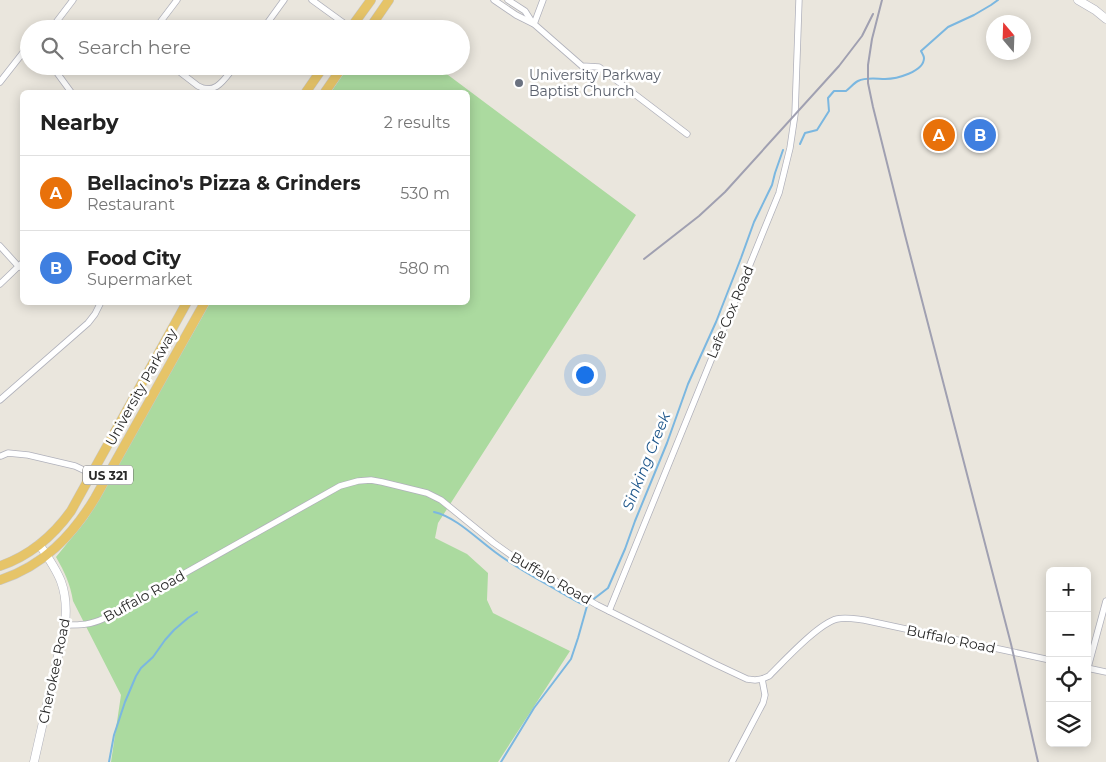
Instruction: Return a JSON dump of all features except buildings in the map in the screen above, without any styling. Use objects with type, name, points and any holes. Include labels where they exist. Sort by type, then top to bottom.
[{"type":"highway","points":[[356,20],[370,0]]},
{"type":"highway","points":[[375,20],[389,0]]},
{"type":"highway","points":[[307,90],[318,75]]},
{"type":"highway","points":[[326,90],[336,75]]},
{"type":"highway","name":"University Parkway","points":[[0,566],[22,556],[56,530],[64,521],[185,305]]},
{"type":"highway","name":"University Parkway","points":[[0,580],[47,555],[64,540],[79,522],[203,305]]},
{"type":"highway","points":[[161,349],[174,357]]},
{"type":"main road","points":[[1078,0],[1106,19]]},
{"type":"main road","points":[[39,544],[47,555]]},
{"type":"main road","name":"Cherokee Road","points":[[34,762],[65,625],[67,607],[58,574],[47,555]]},
{"type":"street","points":[[58,20],[73,0]]},
{"type":"street","points":[[162,20],[177,0]]},
{"type":"street","points":[[270,20],[284,0]]},
{"type":"street","points":[[312,0],[340,20]]},
{"type":"street","points":[[494,0],[534,24]]},
{"type":"street","points":[[508,0],[524,11],[534,24],[582,66],[599,67],[687,134]]},
{"type":"street","points":[[534,24],[543,0]]},
{"type":"street","name":"Lafe Cox Road","points":[[609,611],[779,193],[790,148],[795,114],[799,0]]},
{"type":"street","points":[[0,82],[20,56]]},
{"type":"street","points":[[59,75],[70,90]]},
{"type":"street","points":[[184,75],[203,89],[210,89],[217,87],[228,75]]},
{"type":"street","points":[[0,246],[20,264]]},
{"type":"street","points":[[0,284],[20,266]]},
{"type":"street","points":[[0,400],[88,323],[100,305]]},
{"type":"street","points":[[0,456],[8,453],[28,455],[75,466],[92,474]]},
{"type":"street","name":"Buffalo Road","points":[[65,625],[92,624],[105,618],[340,486],[371,480],[421,491],[441,500],[474,528],[515,558],[597,605],[747,679],[755,680],[769,676],[821,627],[832,620],[842,618],[864,620],[1046,659]]},
{"type":"street","points":[[1091,658],[1106,601]]},
{"type":"street","points":[[1091,670],[1106,672]]},
{"type":"street","points":[[732,762],[763,703],[765,695],[762,679]]},
{"type":"green space","points":[[343,75],[448,75],[468,90],[332,90]]},
{"type":"green space","points":[[470,91],[636,215],[438,523],[435,538],[467,554],[488,573],[487,600],[493,613],[570,651],[498,762],[111,762],[121,695],[73,601],[67,578],[56,557],[87,519],[209,305],[470,305]]},
{"type":"waterway","name":"Sinking Creek","points":[[800,144],[805,133],[817,130],[829,111],[828,98],[834,91],[846,91],[861,80],[896,78],[915,71],[923,63],[924,57],[921,51],[948,27],[974,15],[998,0]]},
{"type":"waterway","name":"Sinking Creek","points":[[501,762],[534,708],[571,659],[587,606],[608,588],[667,443],[688,384],[716,322],[754,222],[772,185],[783,150]]},
{"type":"waterway","points":[[434,512],[458,523],[519,568],[587,606]]},
{"type":"waterway","points":[[109,762],[114,735],[136,676],[174,630],[197,612]]},
{"type":"railway","points":[[882,0],[872,39],[868,65],[868,83],[905,235],[1011,644],[1038,762]]},
{"type":"railway","points":[[644,259],[699,216],[725,192],[839,66],[862,36],[873,14]]},
{"type":"place","name":"University Parkway Baptist Church","points":[[519,83]]},
{"type":"place","name":"Bellacino's Pizza & Grinders","points":[[939,135]]},
{"type":"place","name":"Food City","points":[[980,135]]}]
